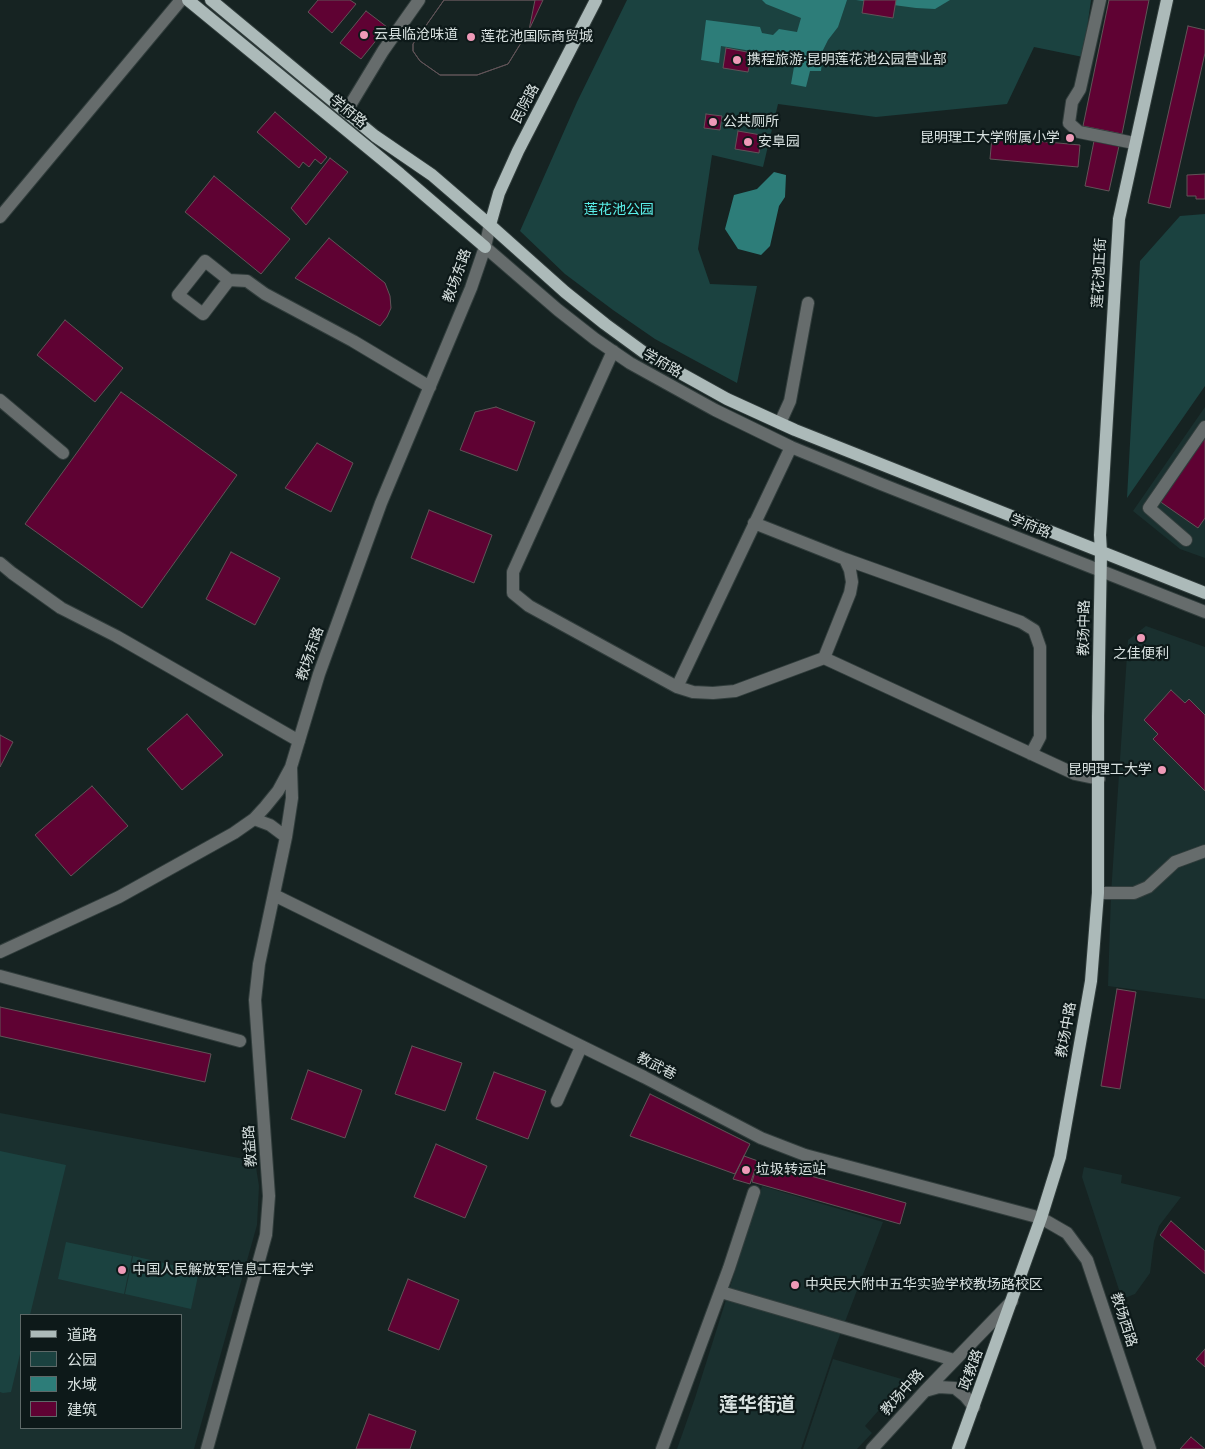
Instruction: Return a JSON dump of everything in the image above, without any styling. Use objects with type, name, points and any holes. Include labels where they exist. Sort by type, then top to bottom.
[{"type":"main road","name":"学府路","points":[[188,0],[400,174],[485,247]]},
{"type":"main road","name":"学府路","points":[[210,0],[375,136],[432,175],[490,224],[565,292],[646,354],[727,399],[780,424],[1205,593]]},
{"type":"main road","name":"民院路","points":[[490,224],[500,193],[518,151],[596,0]]},
{"type":"main road","name":"莲花池正街","points":[[1101,552],[1100,535],[1119,219],[1134,143],[1167,0]]},
{"type":"main road","name":"教场中路","points":[[1012,1301],[1060,1157],[1105,893],[1098,716],[1101,552]]},
{"type":"main road","name":"政教路","points":[[958,1449],[1012,1301]]},
{"type":"street","points":[[0,217],[181,0]]},
{"type":"street","points":[[346,112],[383,51],[419,0]]},
{"type":"street","points":[[1100,0],[1080,89],[1072,102],[1068,123],[1079,132],[1134,143]]},
{"type":"street","name":"教场东路","points":[[0,952],[119,897],[234,833],[254,819],[278,791],[291,767],[319,674],[381,503],[471,288],[485,247],[490,224]]},
{"type":"street","name":"学府路","points":[[485,247],[558,310],[613,351],[630,363],[715,410],[790,446],[881,484],[1205,612]]},
{"type":"street","points":[[229,280],[247,281],[266,294],[353,341],[430,387]]},
{"type":"street","points":[[780,424],[790,401],[808,302]]},
{"type":"street","points":[[613,351],[513,572],[513,593],[529,606],[676,687],[693,692],[735,691],[824,658],[1075,774],[1099,779]]},
{"type":"street","points":[[0,400],[63,453]]},
{"type":"street","points":[[1186,540],[1149,508],[1205,427]]},
{"type":"street","points":[[676,687],[790,446]]},
{"type":"street","points":[[754,523],[845,559],[1021,622],[1034,630],[1040,647],[1040,737],[1032,754]]},
{"type":"street","points":[[824,658],[850,593],[852,582],[845,559]]},
{"type":"street","points":[[0,563],[61,608],[116,636],[299,741]]},
{"type":"street","name":"教益路","points":[[207,1449],[266,1235],[269,1196],[255,1000],[259,964],[286,837],[292,798],[291,767]]},
{"type":"street","points":[[254,819],[270,825],[286,837]]},
{"type":"street","points":[[1105,893],[1134,893],[1148,886],[1175,862],[1205,851]]},
{"type":"street","name":"教武巷","points":[[274,895],[761,1138],[805,1155],[1041,1218]]},
{"type":"street","points":[[0,976],[240,1041]]},
{"type":"street","points":[[557,1101],[581,1047]]},
{"type":"street","points":[[662,1449],[721,1292],[754,1192]]},
{"type":"street","name":"教场西路","points":[[1041,1218],[1068,1233],[1087,1260],[1150,1449]]},
{"type":"street","points":[[721,1292],[954,1360]]},
{"type":"street","name":"教场中路","points":[[872,1449],[954,1360],[1012,1301]]},
{"type":"street","points":[[925,1391],[939,1387],[954,1388],[965,1396],[974,1407]]},
{"type":"shaded area","points":[[1205,407],[1205,558],[1180,549],[1133,511]]},
{"type":"shaded area","name":"昆明理工大学","points":[[1146,626],[1205,647],[1205,999],[1108,986],[1111,894],[1128,640]]},
{"type":"shaded area","name":"中国人民解放军信息工程大学","points":[[0,1113],[255,1161],[259,1186],[257,1225],[194,1449],[0,1449]]},
{"type":"shaded area","points":[[1084,1167],[1122,1175],[1121,1183],[1181,1197],[1159,1226],[1154,1241],[1150,1273],[1135,1294],[1122,1299],[1082,1177]]},
{"type":"shaded area","name":"中央民大附中五华实验学校教场路校区","points":[[762,1186],[883,1222],[835,1348],[801,1449],[677,1449],[695,1398]]},
{"type":"shaded area","points":[[833,1359],[905,1380],[865,1426],[872,1433],[857,1449],[803,1449]]},
{"type":"green space","name":"莲花池公园","points":[[627,0],[1091,0],[1083,57],[1034,47],[1007,104],[876,117],[778,104],[763,167],[712,155],[698,249],[710,284],[757,286],[737,383],[655,339],[613,310],[565,274],[520,231],[577,102]]},
{"type":"green space","points":[[1205,214],[1205,386],[1127,498],[1140,261],[1180,216]]},
{"type":"green space","points":[[0,1151],[66,1165],[30,1314],[20,1314],[20,1354],[11,1392],[0,1392]]},
{"type":"green space","points":[[66,1242],[132,1256],[124,1294],[58,1279]]},
{"type":"green space","points":[[133,1256],[199,1271],[191,1309],[125,1294]]},
{"type":"water","points":[[762,0],[847,0],[838,27],[823,50],[821,71],[810,71],[806,87],[791,84],[794,67],[788,65],[788,57],[721,46],[719,63],[701,60],[706,20],[760,27],[762,33],[773,35],[779,29],[797,32],[801,18],[766,4]]},
{"type":"water","points":[[856,0],[950,0],[935,9]]},
{"type":"water","points":[[774,172],[786,175],[785,197],[779,206],[770,246],[761,255],[738,249],[725,229],[734,195],[757,189]]},
{"type":"building","points":[[318,0],[350,0],[356,4],[332,33],[308,12]]},
{"type":"building","name":"莲花池国际商贸城","points":[[444,0],[543,0],[529,30],[508,64],[477,75],[440,75],[420,61],[413,51],[413,44]]},
{"type":"building","name":"莲花池国际商贸城","points":[[444,0],[535,0],[529,30],[508,64],[477,75],[440,75],[420,61],[413,51],[413,44]]},
{"type":"building","points":[[864,0],[896,0],[893,18],[862,13]]},
{"type":"building","points":[[1109,0],[1149,0],[1122,134],[1083,126]]},
{"type":"building","name":"云县临沧味道","points":[[366,11],[387,27],[361,59],[340,43]]},
{"type":"building","points":[[1188,26],[1205,30],[1205,53],[1170,208],[1148,203]]},
{"type":"building","name":"携程旅游·昆明莲花池公园营业部","points":[[726,48],[752,53],[748,72],[723,68]]},
{"type":"building","points":[[275,112],[327,157],[321,164],[315,159],[309,167],[303,162],[299,168],[257,132]]},
{"type":"building","name":"公共厕所","points":[[706,114],[722,116],[720,130],[704,128]]},
{"type":"building","name":"安阜园","points":[[738,131],[761,135],[759,153],[735,149]]},
{"type":"building","points":[[992,137],[1080,145],[1078,167],[990,159]]},
{"type":"building","points":[[1094,141],[1119,146],[1109,191],[1085,186]]},
{"type":"building","points":[[330,158],[348,172],[306,225],[291,208]]},
{"type":"building","points":[[1205,174],[1205,199],[1187,196],[1187,175]]},
{"type":"building","points":[[214,176],[290,239],[261,274],[185,212]]},
{"type":"building","points":[[329,238],[385,283],[390,296],[391,308],[380,326],[295,278]]},
{"type":"building","points":[[65,320],[123,368],[95,402],[37,355]]},
{"type":"building","points":[[121,392],[237,475],[142,608],[25,524]]},
{"type":"building","points":[[496,407],[535,422],[517,471],[460,450],[475,412]]},
{"type":"building","points":[[1205,422],[1205,518],[1198,528],[1152,496]]},
{"type":"building","points":[[317,443],[353,463],[331,512],[285,488]]},
{"type":"building","points":[[429,510],[492,535],[474,583],[411,558]]},
{"type":"building","points":[[231,552],[280,578],[255,625],[206,599]]},
{"type":"building","points":[[1171,690],[1185,703],[1189,699],[1205,715],[1205,791],[1153,739],[1158,734],[1144,720]]},
{"type":"building","points":[[187,714],[223,755],[182,790],[147,749]]},
{"type":"building","points":[[0,735],[13,742],[0,767]]},
{"type":"building","points":[[92,786],[128,826],[71,876],[35,835]]},
{"type":"building","points":[[1117,989],[1136,992],[1120,1089],[1101,1086]]},
{"type":"building","points":[[0,1007],[211,1054],[205,1082],[0,1036]]},
{"type":"building","points":[[412,1046],[462,1063],[445,1111],[395,1094]]},
{"type":"building","points":[[308,1070],[362,1090],[345,1138],[291,1119]]},
{"type":"building","points":[[494,1072],[546,1091],[528,1139],[476,1119]]},
{"type":"building","points":[[650,1094],[750,1144],[735,1174],[630,1136]]},
{"type":"building","points":[[436,1144],[487,1166],[465,1218],[414,1197]]},
{"type":"building","name":"垃圾转运站","points":[[744,1156],[758,1161],[750,1184],[733,1179]]},
{"type":"building","points":[[758,1161],[906,1203],[900,1224],[752,1182]]},
{"type":"building","points":[[1171,1221],[1205,1251],[1205,1274],[1160,1235]]},
{"type":"building","points":[[408,1279],[459,1300],[439,1350],[388,1330]]},
{"type":"building","points":[[1205,1349],[1205,1367],[1196,1359]]},
{"type":"building","points":[[369,1414],[416,1431],[410,1449],[356,1449]]},
{"type":"building","points":[[1191,1437],[1205,1449],[1180,1449]]},
{"type":"place","name":"云县临沧味道","points":[[364,35]]},
{"type":"place","name":"莲花池国际商贸城","points":[[471,37]]},
{"type":"place","name":"携程旅游·昆明莲花池公园营业部","points":[[737,60]]},
{"type":"place","name":"公共厕所","points":[[713,122]]},
{"type":"place","name":"昆明理工大学附属小学","points":[[1070,138]]},
{"type":"place","name":"安阜园","points":[[748,142]]},
{"type":"place","name":"之佳便利","points":[[1141,638]]},
{"type":"place","name":"昆明理工大学","points":[[1162,770]]},
{"type":"place","name":"垃圾转运站","points":[[746,1170]]},
{"type":"place","name":"中国人民解放军信息工程大学","points":[[122,1270]]},
{"type":"place","name":"中央民大附中五华实验学校教场路校区","points":[[795,1285]]},
{"type":"district","name":"莲华街道","points":[[757,1406]]}]
